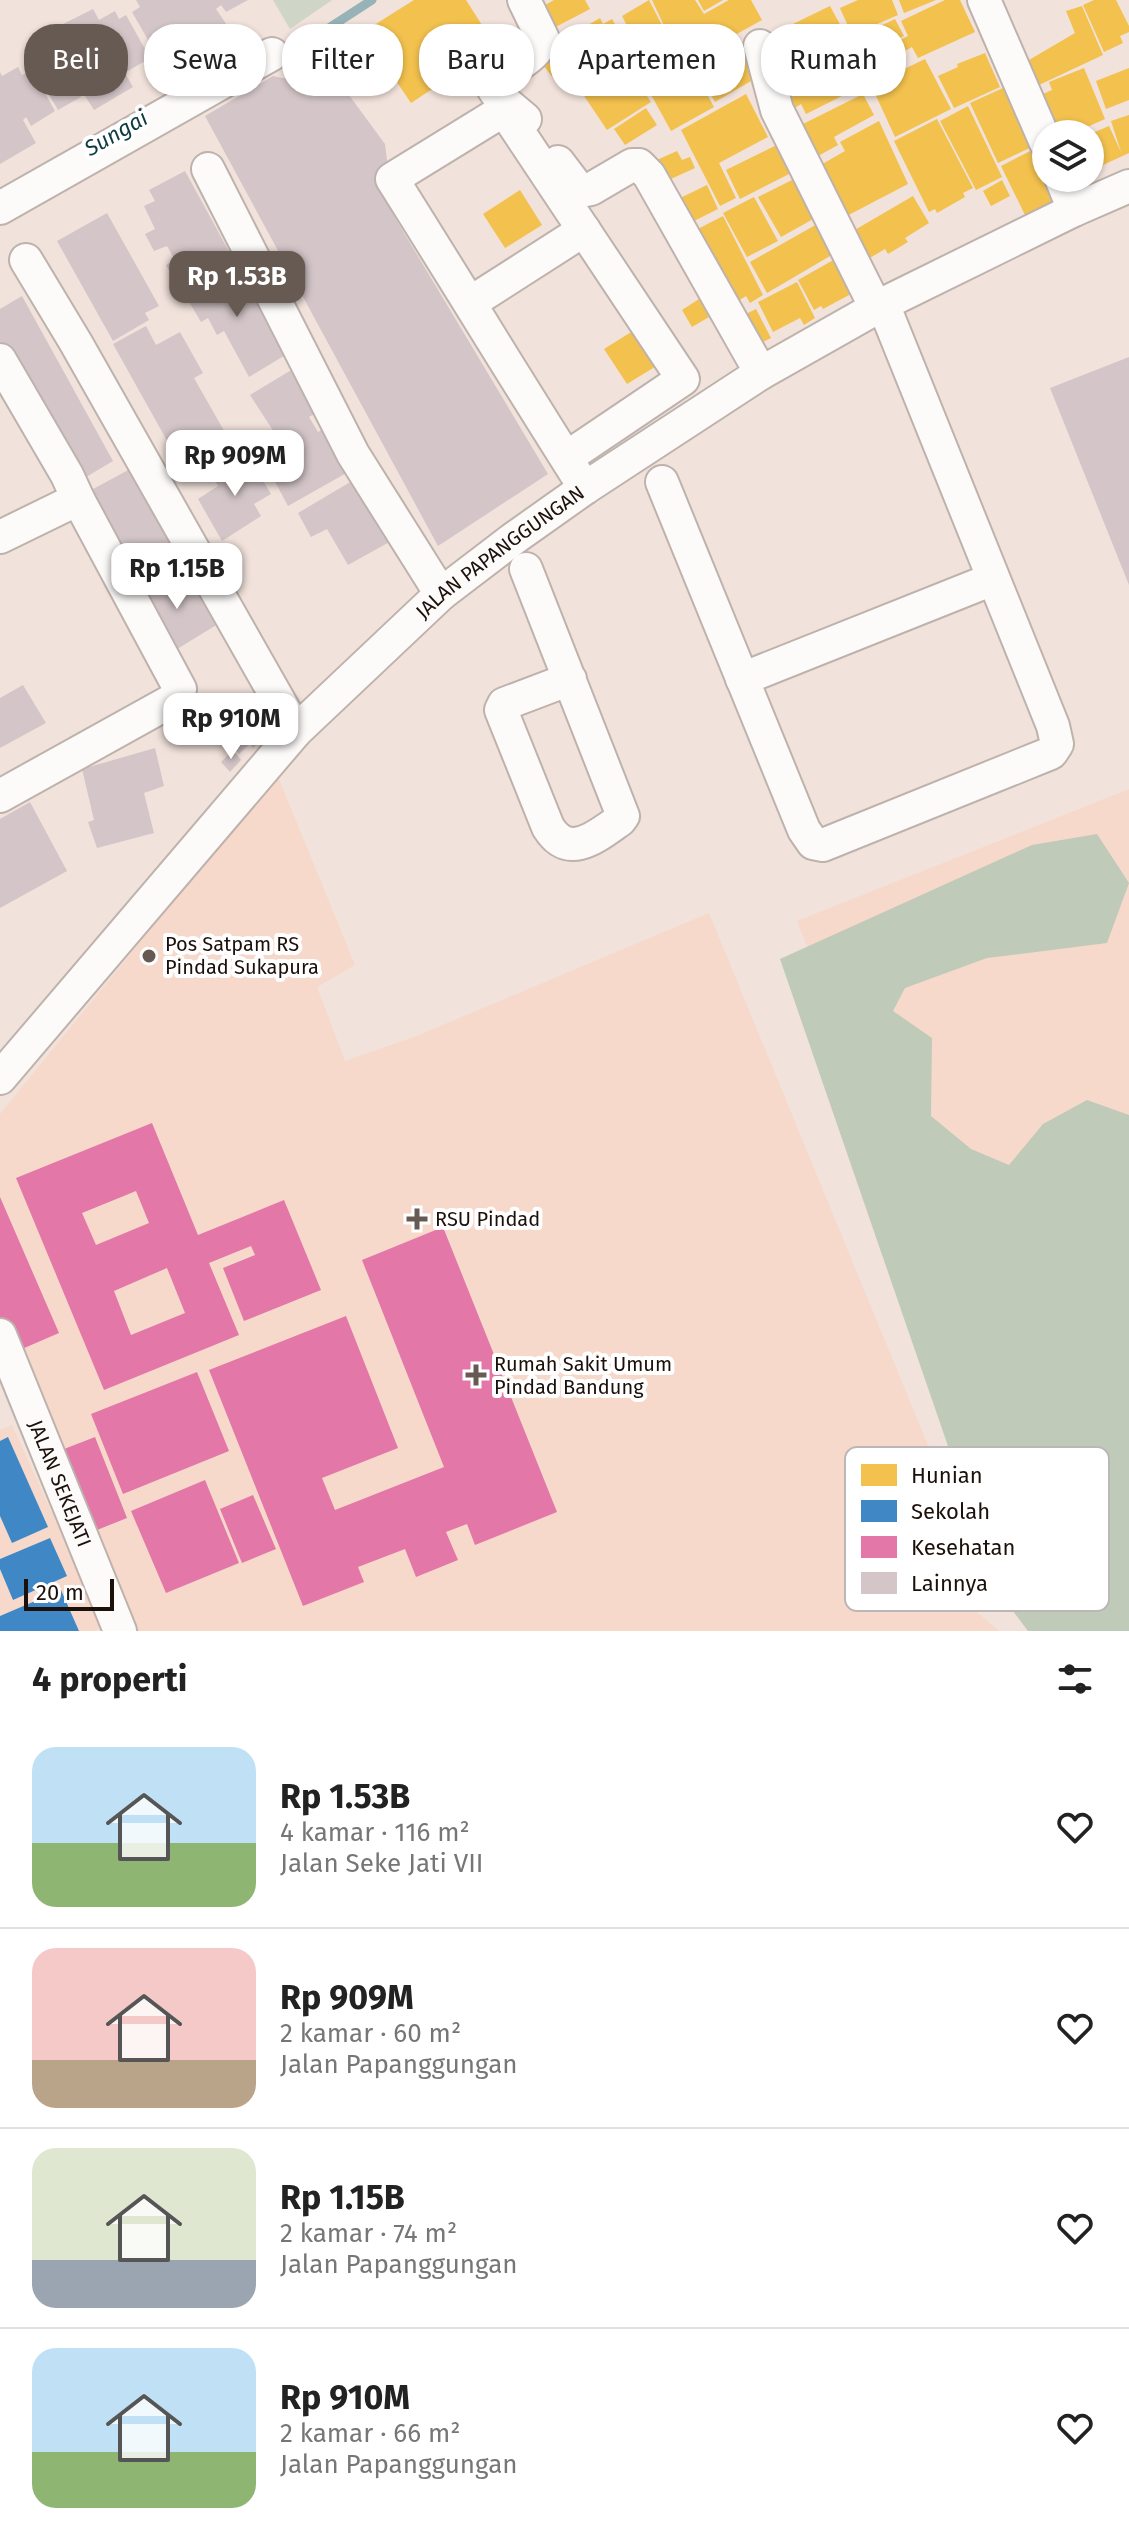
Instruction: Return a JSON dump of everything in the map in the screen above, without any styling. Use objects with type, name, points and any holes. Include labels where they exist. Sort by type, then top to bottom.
[{"type":"street","points":[[524,0],[543,39],[529,60],[496,82],[493,88],[534,127],[580,191],[591,189],[632,165],[639,165],[649,175],[761,373]]},
{"type":"street","points":[[984,0],[1036,120]]},
{"type":"street","points":[[662,482],[804,830],[818,846],[1042,758],[1055,748],[1056,735],[880,306],[777,110],[760,46]]},
{"type":"street","points":[[0,208],[272,54]]},
{"type":"street","points":[[566,458],[683,379],[504,110],[392,179],[470,303],[566,458],[585,488]]},
{"type":"street","points":[[208,169],[353,454],[441,594]]},
{"type":"street","name":"JALAN PAPANGGUNGAN","points":[[0,1078],[296,731],[441,594],[585,488],[761,373],[880,306],[1129,186]]},
{"type":"street","points":[[1067,192],[1074,210]]},
{"type":"street","points":[[470,303],[584,230]]},
{"type":"street","points":[[26,260],[296,731]]},
{"type":"street","points":[[0,360],[67,475],[180,689],[173,700],[0,796]]},
{"type":"street","points":[[0,537],[78,499]]},
{"type":"street","points":[[526,569],[570,679],[623,816],[589,841],[570,844],[556,838],[548,827],[501,710],[504,704],[570,679]]},
{"type":"street","points":[[742,679],[993,579]]},
{"type":"street","name":"JALAN SEKEJATI","points":[[0,1335],[120,1631]]},
{"type":"shaded area","points":[[273,0],[332,0],[297,24],[287,24]]},
{"type":"shaded area","name":"RSU Pindad","points":[[279,779],[355,965],[317,987],[345,1061],[414,1037],[709,913],[929,1447],[845,1447],[845,1611],[976,1611],[999,1631],[131,1631],[0,1324],[0,1114],[180,893]]},
{"type":"shaded area","points":[[1129,789],[1129,1631],[1080,1631],[1072,1611],[1109,1611],[1109,1447],[1007,1447],[797,921]]},
{"type":"shaded area","points":[[12,1425],[104,1627],[94,1631],[0,1631],[0,1430]]},
{"type":"green space","points":[[1097,834],[1129,883],[1107,943],[987,958],[905,988],[893,1011],[932,1038],[931,1116],[971,1149],[1009,1165],[1043,1124],[1087,1100],[1129,1115],[1129,1631],[1028,1631],[1013,1611],[1109,1611],[1109,1447],[948,1447],[780,959],[1032,845]]},
{"type":"building: Hunian","points":[[414,0],[466,0],[481,24],[419,24],[419,96],[422,96],[411,103],[403,91],[403,24],[376,24]]},
{"type":"building: Hunian","points":[[554,0],[585,0],[590,9],[561,24],[550,24],[550,30],[538,9]]},
{"type":"building: Hunian","points":[[649,0],[661,24],[626,24],[622,16]]},
{"type":"building: Hunian","points":[[652,0],[695,0],[704,14],[729,0],[751,0],[762,20],[745,29],[745,24],[663,24]]},
{"type":"building: Hunian","points":[[698,0],[723,0],[704,11]]},
{"type":"building: Hunian","points":[[858,0],[892,0],[898,15],[877,24],[847,24],[840,8]]},
{"type":"building: Hunian","points":[[899,0],[936,0],[904,13]]},
{"type":"building: Hunian","points":[[945,0],[960,0],[975,32],[918,58],[912,47],[906,50],[906,24],[901,21]]},
{"type":"building: Hunian","points":[[1094,0],[1116,0],[1129,26],[1129,32],[1120,36],[1123,43],[1104,52],[1083,5]]},
{"type":"building: Hunian","points":[[830,6],[840,24],[793,24]]},
{"type":"building: Hunian","points":[[1082,6],[1103,55],[1039,85],[1029,60],[1075,33],[1066,11]]},
{"type":"building: Hunian","points":[[745,53],[758,77],[745,85]]},
{"type":"building: Hunian","points":[[985,53],[1000,87],[954,108],[938,76],[958,67],[957,64]]},
{"type":"building: Hunian","points":[[925,59],[951,109],[895,137],[876,96],[906,96],[906,68]]},
{"type":"building: Hunian","points":[[550,60],[550,74],[543,65]]},
{"type":"building: Hunian","points":[[1084,68],[1105,119],[1047,120],[1034,98],[1052,90],[1049,82]]},
{"type":"building: Hunian","points":[[1129,68],[1129,100],[1106,109],[1096,81]]},
{"type":"building: Hunian","points":[[1014,83],[1032,125],[1032,147],[998,163],[970,103]]},
{"type":"building: Hunian","points":[[745,95],[768,137],[719,163],[736,198],[720,206],[681,130]]},
{"type":"building: Hunian","points":[[584,96],[647,96],[651,102],[607,130]]},
{"type":"building: Hunian","points":[[652,96],[708,96],[714,107],[671,131]]},
{"type":"building: Hunian","points":[[712,96],[725,96],[715,102]]},
{"type":"building: Hunian","points":[[778,96],[842,96],[806,114],[801,104],[787,113]]},
{"type":"building: Hunian","points":[[859,96],[864,96],[874,115],[834,137],[838,145],[809,161],[793,129]]},
{"type":"building: Hunian","points":[[968,106],[1002,177],[976,190],[940,121]]},
{"type":"building: Hunian","points":[[646,108],[657,125],[625,145],[614,129]]},
{"type":"building: Hunian","points":[[1129,115],[1129,153],[1104,165],[1104,128],[1109,126],[1121,152],[1111,121]]},
{"type":"building: Hunian","points":[[937,119],[973,188],[963,193],[965,197],[937,213],[935,209],[929,212],[894,141]]},
{"type":"building: Hunian","points":[[879,121],[908,184],[839,220],[812,170],[845,151],[840,142]]},
{"type":"building: Hunian","points":[[783,142],[797,170],[740,199],[726,170]]},
{"type":"building: Hunian","points":[[1032,150],[1032,192],[1053,192],[1058,202],[1026,217],[1001,166]]},
{"type":"building: Hunian","points":[[677,151],[682,160],[690,157],[695,168],[660,184],[650,163]]},
{"type":"building: Hunian","points":[[804,174],[824,213],[781,237],[758,197]]},
{"type":"building: Hunian","points":[[1002,180],[1010,196],[991,206],[983,191]]},
{"type":"building: Hunian","points":[[707,185],[718,209],[684,226],[672,202]]},
{"type":"building: Hunian","points":[[520,190],[542,225],[505,248],[483,214]]},
{"type":"building: Hunian","points":[[913,196],[929,223],[905,238],[908,242],[888,254],[885,249],[868,259],[853,231]]},
{"type":"building: Hunian","points":[[754,197],[778,241],[747,257],[723,213]]},
{"type":"building: Hunian","points":[[723,216],[763,295],[750,303],[746,296],[730,306],[690,233]]},
{"type":"building: Hunian","points":[[826,219],[842,249],[767,293],[750,262]]},
{"type":"building: Hunian","points":[[844,254],[862,288],[823,309],[821,306],[814,310],[798,280]]},
{"type":"building: Hunian","points":[[797,282],[815,318],[804,325],[800,318],[773,332],[758,302]]},
{"type":"building: Hunian","points":[[699,299],[709,317],[692,327],[682,310]]},
{"type":"building: Hunian","points":[[756,309],[771,338],[749,349],[734,320]]},
{"type":"building: Hunian","points":[[636,329],[658,365],[627,384],[604,349]]},
{"type":"building: Sekolah","points":[[8,1437],[48,1527],[12,1543],[0,1516],[0,1441]]},
{"type":"building: Sekolah","points":[[50,1538],[67,1576],[13,1600],[0,1569],[0,1559]]},
{"type":"building: Sekolah","points":[[61,1590],[79,1631],[0,1631],[0,1616]]},
{"type":"building: Kesehatan","name":"Pos Satpam RS Pindad Sukapura","points":[[150,946],[158,959],[149,965],[141,952]]},
{"type":"building: Kesehatan","points":[[152,1123],[198,1235],[284,1200],[321,1290],[244,1321],[223,1268],[255,1255],[251,1246],[209,1263],[239,1335],[104,1390],[16,1178]],"holes":[[[136,1191],[149,1223],[96,1245],[82,1213]],[[167,1268],[185,1313],[131,1335],[114,1291]]]},
{"type":"building: Kesehatan","points":[[0,1197],[59,1333],[15,1352],[0,1318]]},
{"type":"building: Kesehatan","points":[[443,1227],[557,1512],[475,1545],[467,1524],[446,1532],[458,1560],[416,1577],[405,1549],[358,1567],[364,1582],[303,1606],[209,1370],[346,1316],[398,1448],[322,1478],[335,1510],[444,1467],[362,1260]]},
{"type":"building: Kesehatan","points":[[197,1372],[229,1451],[123,1494],[91,1414]]},
{"type":"building: Kesehatan","points":[[95,1437],[127,1518],[92,1532],[59,1451]]},
{"type":"building: Kesehatan","points":[[205,1480],[239,1563],[166,1593],[131,1511]]},
{"type":"building: Kesehatan","points":[[253,1495],[276,1549],[242,1563],[220,1509]]},
{"type":"building: Lainnya","points":[[136,0],[248,0],[226,12],[221,5],[216,9],[226,24],[144,24],[144,33],[132,12],[140,7]]},
{"type":"building: Lainnya","points":[[93,9],[99,20],[115,11],[119,19],[126,15],[144,47],[144,62],[128,71],[128,24],[63,24]]},
{"type":"building: Lainnya","points":[[18,67],[24,74],[24,96],[47,96],[55,111],[31,126],[26,117],[23,120],[36,143],[0,164],[0,72],[2,76]]},
{"type":"building: Lainnya","points":[[273,76],[282,78],[282,96],[350,96],[385,144],[394,216],[548,474],[438,546],[205,116],[239,96],[266,96],[266,80]]},
{"type":"building: Lainnya","points":[[50,96],[81,97],[58,110]]},
{"type":"building: Lainnya","points":[[85,96],[118,96],[94,110]]},
{"type":"building: Lainnya","points":[[185,171],[231,255],[178,286],[166,265],[175,260],[167,246],[154,251],[145,234],[155,229],[144,206],[155,201],[149,190]]},
{"type":"building: Lainnya","points":[[107,213],[159,306],[145,313],[149,320],[113,341],[57,241]]},
{"type":"building: Lainnya","points":[[240,269],[287,354],[249,377],[224,331],[217,335],[208,318],[201,322],[181,288],[209,272],[216,283]]},
{"type":"building: Lainnya","points":[[22,296],[113,461],[76,483],[0,341],[0,309]]},
{"type":"building: Lainnya","points":[[146,326],[156,345],[180,332],[203,373],[194,378],[231,443],[196,464],[187,448],[175,455],[113,344]]},
{"type":"building: Lainnya","points":[[1129,357],[1129,585],[1050,388]]},
{"type":"building: Lainnya","points":[[293,369],[320,411],[309,417],[318,432],[326,427],[350,471],[288,506],[273,478],[292,466],[272,437],[276,435],[250,395]]},
{"type":"building: Lainnya","points":[[248,455],[271,494],[254,504],[261,516],[222,541],[198,499],[218,486],[212,475]]},
{"type":"building: Lainnya","points":[[132,468],[182,557],[131,584],[82,495]]},
{"type":"building: Lainnya","points":[[357,478],[393,540],[348,565],[327,529],[311,537],[298,513]]},
{"type":"building: Lainnya","points":[[188,569],[218,624],[169,654],[136,598]]},
{"type":"building: Lainnya","points":[[23,685],[46,723],[0,748],[0,698]]},
{"type":"building: Lainnya","points":[[269,708],[280,721],[253,748],[250,744],[239,754],[232,746]]},
{"type":"building: Lainnya","points":[[155,748],[164,786],[144,793],[154,833],[97,848],[88,822],[94,820],[82,769]]},
{"type":"building: Lainnya","points":[[233,750],[241,760],[230,772],[221,762]]},
{"type":"building: Lainnya","points":[[30,802],[67,871],[0,908],[0,819]]},
{"type":"waterway","name":"Sungai","points":[[278,61],[372,0]]},
{"type":"place","name":"Pos Satpam RS Pindad Sukapura","points":[[149,956]]},
{"type":"place","name":"RSU Pindad","points":[[417,1219]]},
{"type":"place","name":"Rumah Sakit Umum Pindad Bandung","points":[[476,1375]]}]
